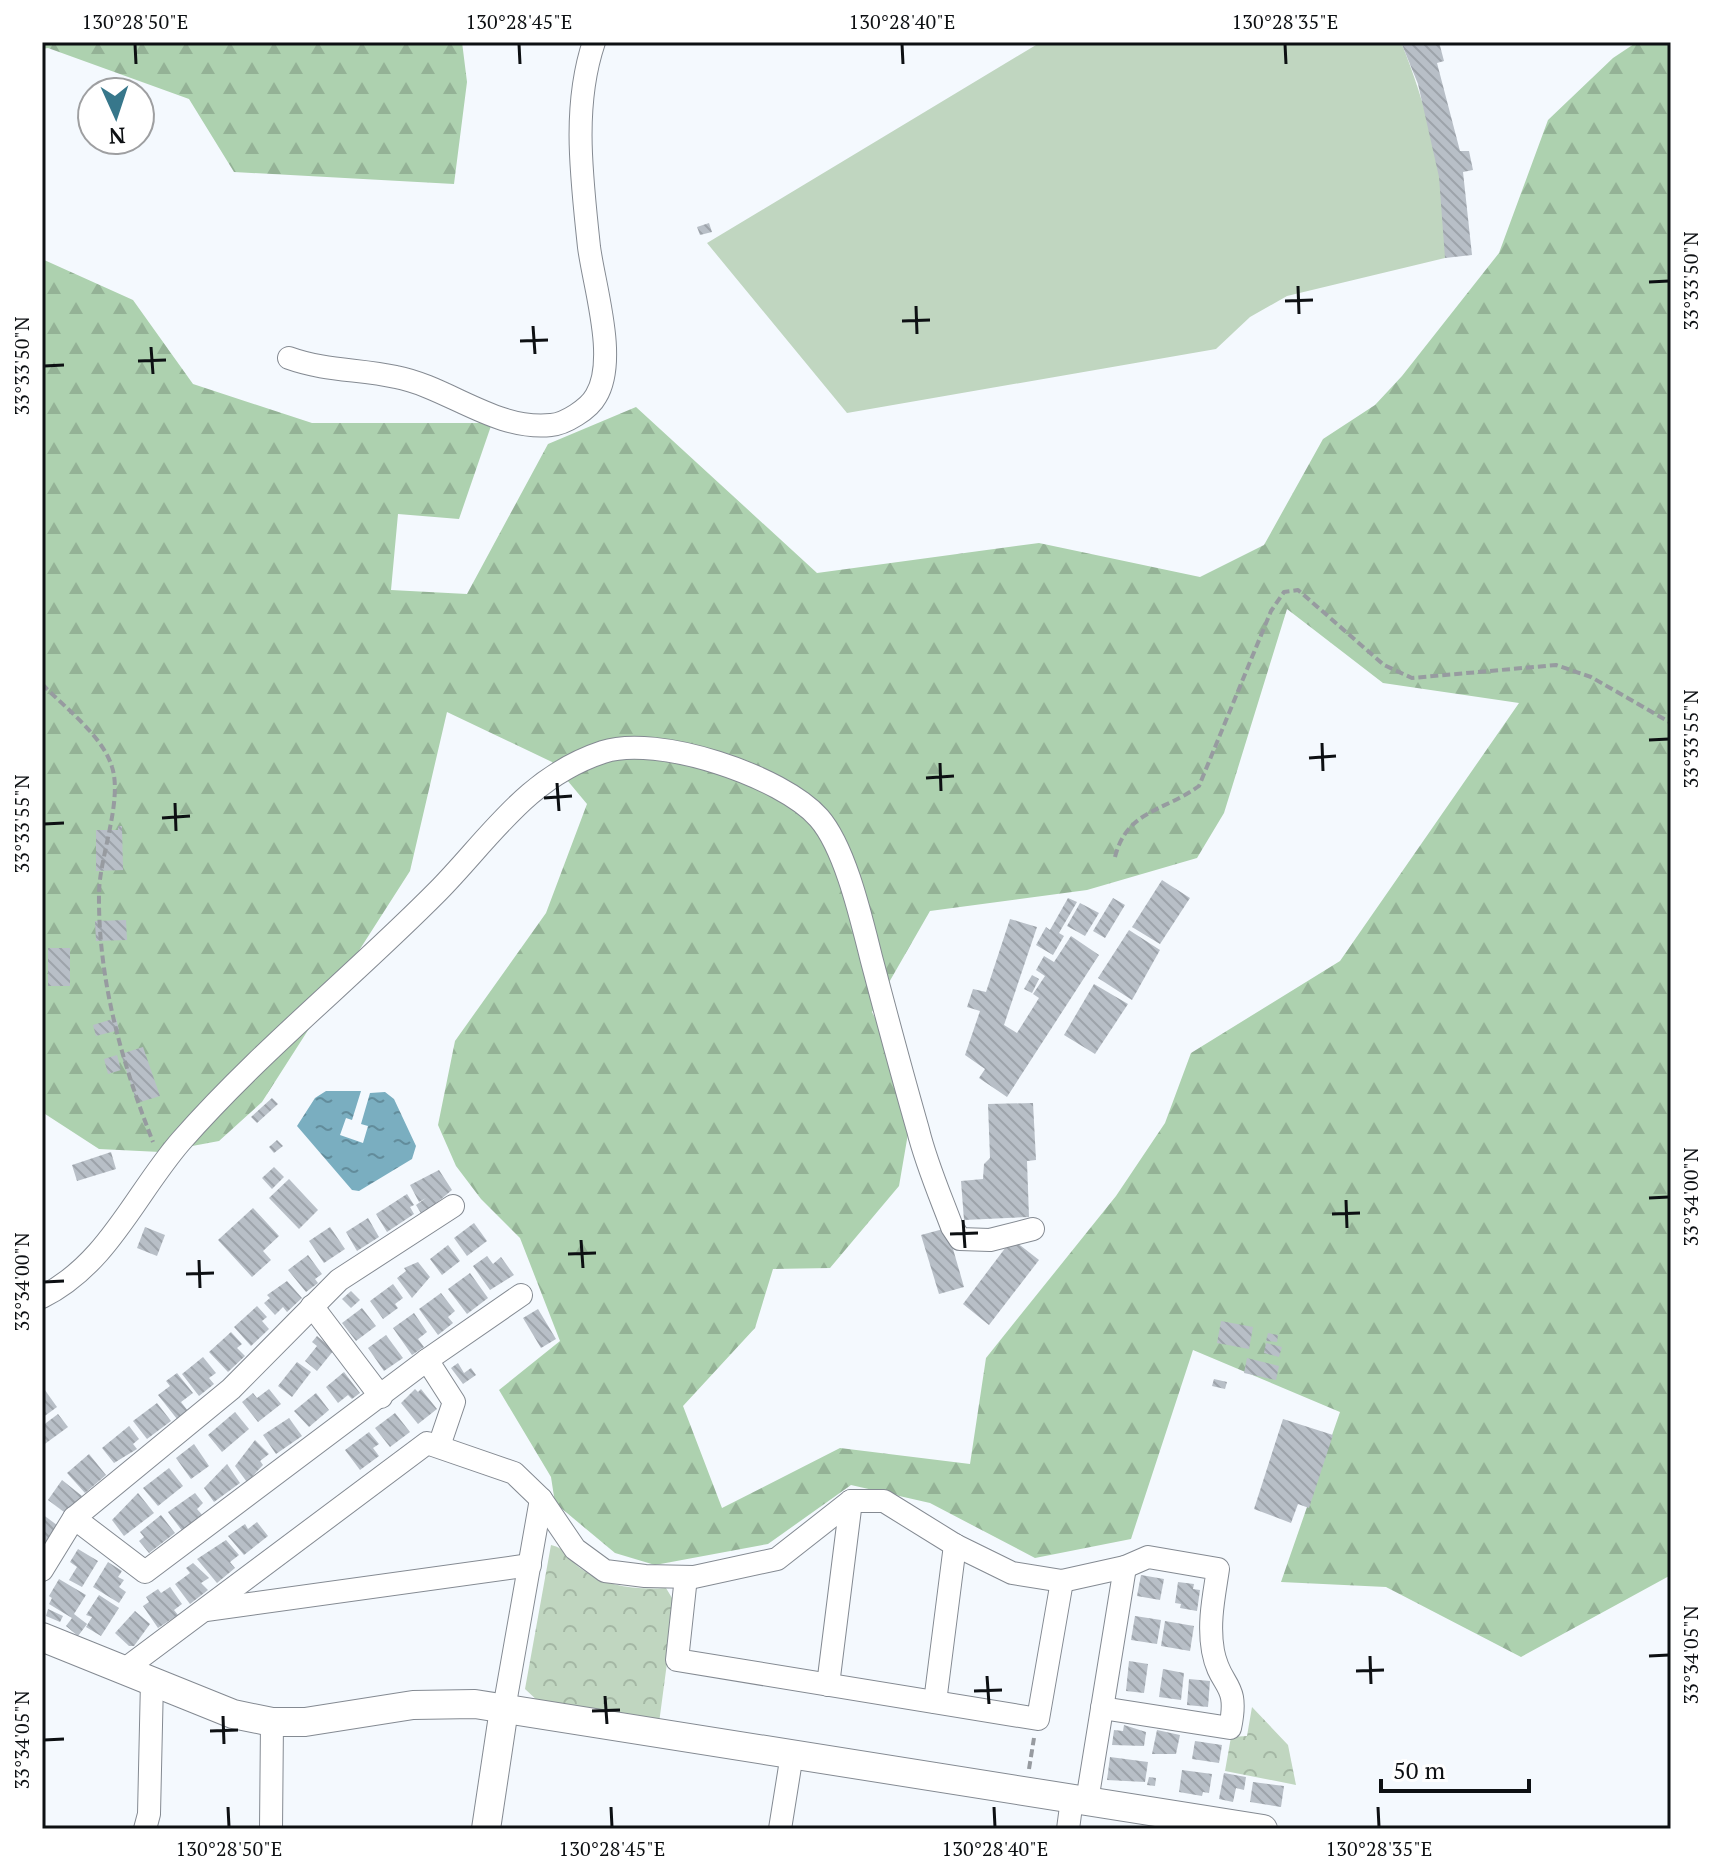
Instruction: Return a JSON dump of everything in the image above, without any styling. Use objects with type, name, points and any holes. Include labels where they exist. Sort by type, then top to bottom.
[{"type":"street","points":[[289,358],[319,369],[396,377],[521,425],[554,425],[578,413],[596,396],[603,364],[604,321],[590,249],[580,105],[594,42]]},
{"type":"street","points":[[42,1297],[90,1264],[179,1143],[260,1060],[439,890],[521,798],[582,760],[607,750],[656,749],[716,762],[791,795],[820,819],[853,888],[919,1137],[952,1227],[960,1239],[990,1240],[1033,1229]]},
{"type":"street","points":[[42,1570],[74,1518],[231,1389],[339,1280],[453,1206]]},
{"type":"street","points":[[74,1518],[145,1572],[427,1360],[521,1295]]},
{"type":"street","points":[[312,1306],[381,1397]]},
{"type":"street","points":[[427,1360],[454,1402],[439,1446]]},
{"type":"street","points":[[125,1669],[427,1443],[514,1473],[541,1499],[575,1549],[605,1571],[686,1577],[777,1559],[851,1501],[884,1501],[955,1545],[1012,1573],[1062,1581],[1125,1567],[1148,1557],[1218,1569],[1210,1618],[1213,1654],[1236,1700],[1230,1728],[1102,1708]]},
{"type":"street","points":[[486,1829],[541,1499]]},
{"type":"street","points":[[828,1685],[851,1501]]},
{"type":"street","points":[[935,1702],[955,1545]]},
{"type":"street","points":[[202,1611],[530,1565]]},
{"type":"street","points":[[1068,1829],[1080,1800],[1102,1708],[1125,1567]]},
{"type":"street","points":[[686,1577],[677,1660],[1038,1719],[1062,1581]]},
{"type":"street","points":[[42,1637],[233,1714],[272,1722],[305,1722],[440,1703],[504,1709],[1080,1800],[1199,1824],[1263,1829]]},
{"type":"street","points":[[145,1829],[152,1681]]},
{"type":"street","points":[[271,1829],[272,1722]]},
{"type":"street","points":[[780,1829],[792,1754]]},
{"type":"path","points":[[1115,857],[1120,839],[1132,821],[1178,801],[1199,786],[1271,611],[1284,592],[1298,590],[1384,665],[1412,678],[1556,665],[1591,677],[1671,723]]},
{"type":"path","points":[[42,684],[101,747],[113,768],[114,791],[98,892],[104,964],[119,1050],[163,1166]]},
{"type":"path","points":[[1025,1791],[1038,1719]]},
{"type":"green space","points":[[42,42],[462,42],[467,82],[454,184],[234,172],[189,99],[156,87],[156,76],[125,76],[48,48],[42,49]]},
{"type":"green space","points":[[1041,42],[1401,42],[1428,121],[1440,176],[1445,258],[1287,296],[1250,317],[1216,349],[847,413],[707,243]]},
{"type":"green space","points":[[1637,42],[1671,42],[1671,1575],[1521,1657],[1386,1587],[1281,1582],[1340,1412],[1193,1350],[1131,1539],[1035,1558],[930,1503],[851,1485],[768,1544],[655,1565],[615,1553],[555,1503],[551,1477],[499,1390],[560,1341],[520,1238],[481,1199],[456,1166],[438,1125],[455,1041],[546,913],[587,804],[552,762],[447,712],[410,871],[262,1102],[219,1141],[160,1152],[99,1149],[42,1112],[42,259],[133,300],[193,384],[312,423],[492,423],[459,519],[398,514],[391,590],[467,594],[548,444],[636,407],[817,573],[1039,543],[1200,577],[1264,545],[1323,439],[1375,405],[1402,376],[1499,253],[1548,120],[1613,58]],"holes":[[[1287,609],[1383,683],[1519,703],[1340,961],[1191,1053],[1165,1123],[1116,1196],[986,1358],[970,1464],[840,1448],[722,1508],[683,1406],[755,1328],[773,1269],[830,1268],[899,1186],[915,1093],[872,1012],[930,911],[1087,890],[1197,858],[1224,813]]]},
{"type":"green space","points":[[551,1545],[600,1579],[632,1588],[666,1588],[675,1603],[659,1723],[539,1702],[525,1689]]},
{"type":"green space","points":[[1252,1707],[1288,1745],[1296,1785],[1225,1771],[1231,1737],[1247,1736]]},
{"type":"water","points":[[326,1091],[361,1091],[352,1120],[346,1118],[340,1135],[363,1143],[368,1126],[361,1124],[370,1093],[385,1092],[394,1099],[416,1146],[412,1159],[359,1191],[352,1190],[297,1126],[315,1098]]},
{"type":"building","points":[[1401,42],[1439,42],[1444,61],[1437,63],[1460,151],[1469,151],[1473,170],[1463,172],[1472,255],[1445,258],[1439,177],[1418,84]]},
{"type":"building","points":[[709,223],[712,232],[700,235],[697,227]]},
{"type":"building","points":[[118,826],[122,826],[123,870],[96,871],[96,830],[118,830]]},
{"type":"building","points":[[1162,880],[1190,898],[1160,944],[1132,927]]},
{"type":"building","points":[[1068,898],[1077,902],[1059,933],[1064,936],[1053,955],[1036,945],[1046,927],[1050,930]]},
{"type":"building","points":[[1113,898],[1125,905],[1105,938],[1093,931]]},
{"type":"building","points":[[1080,903],[1099,913],[1085,936],[1067,926]]},
{"type":"building","points":[[1010,919],[1037,927],[1004,1025],[1017,1033],[1039,998],[1033,994],[1045,976],[1036,970],[1044,956],[1054,962],[1071,936],[1099,955],[1007,1097],[979,1078],[985,1069],[965,1055],[980,1011],[967,1007],[973,989],[986,992]]},
{"type":"building","points":[[126,920],[127,940],[96,941],[95,921]]},
{"type":"building","points":[[1129,930],[1160,950],[1132,1000],[1098,978]]},
{"type":"building","points":[[48,948],[70,948],[70,986],[48,986]]},
{"type":"building","points":[[1032,975],[1039,979],[1032,993],[1024,989]]},
{"type":"building","points":[[1094,984],[1128,1004],[1095,1054],[1064,1035]]},
{"type":"building","points":[[116,1018],[119,1030],[96,1036],[93,1025]]},
{"type":"building","points":[[143,1047],[160,1096],[137,1103],[121,1054]]},
{"type":"building","points":[[117,1055],[121,1070],[108,1074],[104,1059]]},
{"type":"building","points":[[272,1098],[278,1104],[257,1123],[251,1117]]},
{"type":"building","points":[[1033,1103],[1036,1160],[1027,1161],[1029,1217],[964,1220],[961,1181],[983,1179],[984,1164],[990,1158],[988,1104]]},
{"type":"building","points":[[277,1140],[283,1146],[274,1153],[269,1147]]},
{"type":"building","points":[[111,1152],[116,1169],[77,1181],[72,1165]]},
{"type":"building","points":[[274,1167],[284,1177],[272,1189],[262,1178]]},
{"type":"building","points":[[439,1170],[452,1190],[422,1215],[416,1205],[426,1198],[419,1202],[410,1185]]},
{"type":"building","points":[[289,1179],[318,1210],[299,1229],[269,1198]]},
{"type":"building","points":[[407,1194],[414,1205],[410,1207],[414,1214],[387,1232],[376,1214]]},
{"type":"building","points":[[253,1208],[279,1236],[263,1251],[271,1260],[252,1277],[218,1240]]},
{"type":"building","points":[[368,1218],[379,1237],[357,1251],[346,1232]]},
{"type":"building","points":[[474,1223],[487,1241],[467,1256],[454,1238]]},
{"type":"building","points":[[145,1227],[165,1235],[157,1256],[137,1248]]},
{"type":"building","points":[[330,1227],[345,1249],[324,1263],[309,1241]]},
{"type":"building","points":[[947,1228],[964,1287],[939,1294],[921,1235]]},
{"type":"building","points":[[1012,1239],[1039,1260],[989,1325],[963,1304]]},
{"type":"building","points":[[448,1245],[460,1261],[442,1275],[430,1259]]},
{"type":"building","points":[[308,1255],[322,1274],[315,1279],[318,1283],[306,1292],[288,1270]]},
{"type":"building","points":[[487,1256],[493,1264],[501,1257],[514,1275],[490,1290],[473,1266]]},
{"type":"building","points":[[418,1262],[430,1277],[412,1298],[397,1278],[406,1271],[404,1268]]},
{"type":"building","points":[[470,1273],[488,1298],[467,1314],[448,1289]]},
{"type":"building","points":[[287,1281],[302,1298],[287,1312],[283,1307],[275,1315],[264,1303],[270,1298],[267,1295]]},
{"type":"building","points":[[393,1284],[403,1298],[395,1304],[398,1308],[383,1319],[370,1301]]},
{"type":"building","points":[[351,1291],[360,1300],[351,1308],[342,1299]]},
{"type":"building","points":[[441,1293],[455,1311],[448,1317],[453,1323],[438,1335],[419,1309]]},
{"type":"building","points":[[257,1306],[267,1317],[262,1321],[269,1329],[251,1346],[234,1327]]},
{"type":"building","points":[[362,1308],[376,1326],[356,1341],[342,1323]]},
{"type":"building","points":[[538,1309],[556,1339],[541,1348],[523,1318]]},
{"type":"building","points":[[414,1313],[427,1332],[418,1339],[424,1347],[412,1355],[393,1328]]},
{"type":"building","points":[[1221,1321],[1253,1327],[1249,1349],[1217,1343]]},
{"type":"building","points":[[231,1332],[242,1344],[237,1348],[245,1356],[228,1372],[209,1352]]},
{"type":"building","points":[[1268,1333],[1278,1335],[1277,1342],[1266,1341]]},
{"type":"building","points":[[386,1335],[403,1358],[384,1371],[368,1348]]},
{"type":"building","points":[[317,1336],[334,1350],[317,1371],[305,1361],[317,1346],[312,1342]]},
{"type":"building","points":[[1266,1343],[1282,1347],[1279,1357],[1264,1353]]},
{"type":"building","points":[[203,1357],[216,1373],[209,1378],[214,1384],[199,1396],[182,1374]]},
{"type":"building","points":[[1247,1358],[1279,1366],[1276,1380],[1244,1373]]},
{"type":"building","points":[[297,1362],[311,1372],[292,1397],[278,1386]]},
{"type":"building","points":[[458,1363],[464,1373],[471,1368],[476,1375],[463,1384],[451,1368]]},
{"type":"building","points":[[344,1372],[360,1393],[352,1399],[348,1395],[338,1403],[326,1387]]},
{"type":"building","points":[[177,1373],[193,1393],[181,1402],[188,1411],[177,1419],[158,1395],[170,1386],[166,1381]]},
{"type":"building","points":[[1214,1379],[1227,1382],[1225,1389],[1212,1386]]},
{"type":"building","points":[[42,1386],[57,1407],[42,1418]]},
{"type":"building","points":[[269,1389],[281,1404],[258,1422],[242,1402],[253,1393],[257,1398]]},
{"type":"building","points":[[415,1389],[418,1392],[421,1389],[437,1409],[418,1424],[401,1403]]},
{"type":"building","points":[[316,1393],[329,1410],[309,1427],[294,1411]]},
{"type":"building","points":[[157,1403],[171,1421],[147,1439],[133,1421]]},
{"type":"building","points":[[235,1412],[249,1429],[222,1452],[208,1435]]},
{"type":"building","points":[[395,1413],[410,1432],[390,1447],[375,1428]]},
{"type":"building","points":[[58,1414],[68,1427],[42,1446],[42,1426]]},
{"type":"building","points":[[289,1418],[302,1436],[276,1454],[263,1435]]},
{"type":"building","points":[[1283,1419],[1333,1435],[1309,1508],[1298,1504],[1291,1523],[1254,1509]]},
{"type":"building","points":[[129,1426],[139,1439],[133,1444],[137,1449],[114,1463],[102,1448]]},
{"type":"building","points":[[369,1432],[379,1444],[373,1448],[379,1456],[360,1470],[345,1450]]},
{"type":"building","points":[[255,1440],[269,1454],[260,1461],[263,1465],[247,1482],[235,1466]]},
{"type":"building","points":[[194,1444],[209,1466],[191,1479],[176,1458]]},
{"type":"building","points":[[89,1454],[106,1475],[85,1493],[67,1473]]},
{"type":"building","points":[[227,1464],[240,1483],[214,1502],[204,1488]]},
{"type":"building","points":[[169,1468],[183,1486],[158,1506],[143,1488]]},
{"type":"building","points":[[62,1480],[82,1496],[68,1515],[48,1500]]},
{"type":"building","points":[[138,1493],[154,1513],[124,1536],[112,1520]]},
{"type":"building","points":[[195,1493],[203,1503],[197,1509],[203,1516],[183,1532],[168,1512]]},
{"type":"building","points":[[42,1514],[61,1528],[42,1553]]},
{"type":"building","points":[[161,1515],[175,1533],[149,1553],[139,1541],[144,1537],[140,1532]]},
{"type":"building","points":[[257,1522],[268,1536],[244,1555],[228,1536],[245,1524],[248,1529]]},
{"type":"building","points":[[226,1540],[239,1555],[230,1562],[235,1568],[217,1583],[197,1559]]},
{"type":"building","points":[[78,1549],[98,1561],[82,1587],[69,1580],[77,1567],[70,1562]]},
{"type":"building","points":[[108,1562],[122,1571],[118,1577],[124,1580],[119,1587],[126,1592],[119,1603],[93,1587]]},
{"type":"building","points":[[193,1563],[209,1578],[201,1583],[208,1590],[190,1604],[175,1584],[190,1573],[186,1568]]},
{"type":"building","points":[[1141,1575],[1164,1579],[1160,1600],[1137,1596]]},
{"type":"building","points":[[59,1579],[86,1595],[74,1614],[87,1624],[78,1636],[66,1626],[72,1618],[49,1604],[52,1598],[49,1596]]},
{"type":"building","points":[[1178,1582],[1194,1584],[1193,1589],[1200,1590],[1197,1611],[1180,1608],[1181,1604],[1175,1603]]},
{"type":"building","points":[[170,1587],[182,1604],[174,1610],[178,1615],[158,1628],[143,1606],[149,1602],[146,1597],[158,1589],[161,1593]]},
{"type":"building","points":[[99,1595],[119,1608],[101,1636],[86,1627],[92,1617],[86,1615]]},
{"type":"building","points":[[48,1609],[63,1616],[60,1622],[46,1616]]},
{"type":"building","points":[[135,1611],[150,1624],[134,1646],[129,1646],[115,1633]]},
{"type":"building","points":[[1135,1616],[1161,1620],[1157,1644],[1131,1640]]},
{"type":"building","points":[[1165,1621],[1194,1626],[1190,1651],[1161,1646]]},
{"type":"building","points":[[1129,1661],[1148,1664],[1144,1693],[1126,1691]]},
{"type":"building","points":[[1163,1669],[1184,1673],[1181,1700],[1159,1697]]},
{"type":"building","points":[[1189,1679],[1210,1681],[1208,1707],[1187,1705]]},
{"type":"building","points":[[1124,1725],[1146,1732],[1144,1746],[1112,1745],[1114,1730],[1123,1731]]},
{"type":"building","points":[[1157,1730],[1180,1735],[1176,1754],[1152,1754]]},
{"type":"building","points":[[1195,1741],[1222,1745],[1219,1763],[1192,1759]]},
{"type":"building","points":[[1110,1757],[1148,1762],[1145,1782],[1107,1780]]},
{"type":"building","points":[[1182,1770],[1212,1774],[1209,1793],[1203,1792],[1202,1796],[1179,1792]]},
{"type":"building","points":[[1224,1773],[1246,1777],[1244,1790],[1236,1788],[1233,1802],[1219,1799]]},
{"type":"building","points":[[1149,1777],[1156,1778],[1155,1786],[1147,1785]]},
{"type":"building","points":[[1253,1782],[1284,1786],[1281,1807],[1250,1802]]}]
